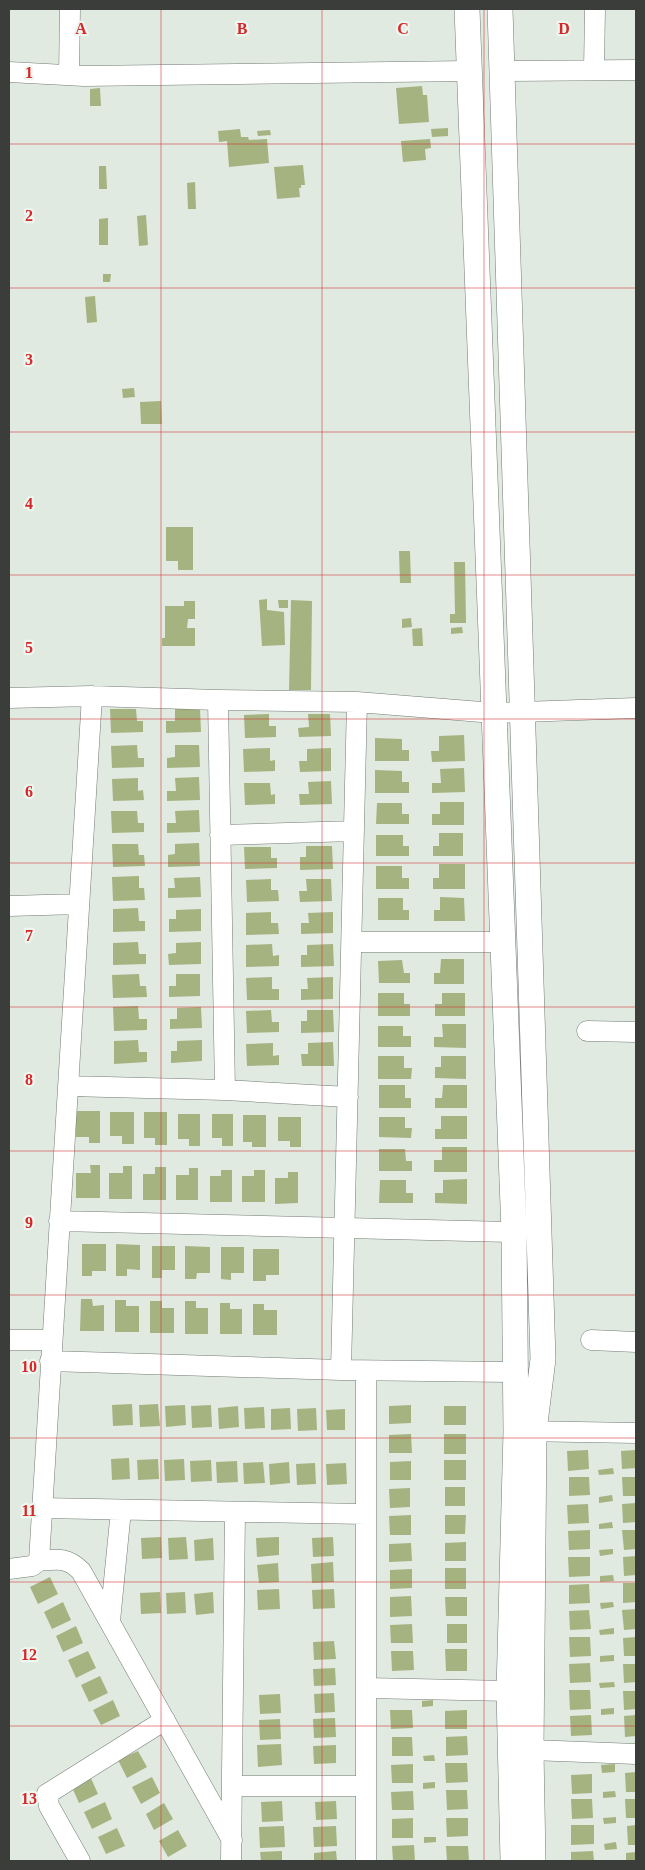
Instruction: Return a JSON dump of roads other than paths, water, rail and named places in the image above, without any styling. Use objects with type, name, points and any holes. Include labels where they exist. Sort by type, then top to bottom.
[{"type":"street","points":[[69,75],[70,9]]},
{"type":"street","points":[[467,9],[514,1232],[515,1372],[525,1431],[533,1861]]},
{"type":"street","points":[[500,9],[543,1359],[525,1431],[509,1691],[513,1861]]},
{"type":"street","points":[[594,9],[594,70]]},
{"type":"street","points":[[502,71],[636,70]]},
{"type":"street","points":[[9,72],[69,75],[469,72]]},
{"type":"street","points":[[9,698],[92,696],[357,702],[494,713],[636,708]]},
{"type":"street","points":[[39,1561],[92,696]]},
{"type":"street","points":[[218,700],[225,1090]]},
{"type":"street","points":[[341,1370],[357,702]]},
{"type":"street","points":[[220,835],[354,831]]},
{"type":"street","points":[[9,906],[80,904]]},
{"type":"street","points":[[352,942],[503,942]]},
{"type":"street","points":[[587,1031],[636,1032]]},
{"type":"street","points":[[68,1086],[225,1090],[348,1097]]},
{"type":"street","points":[[59,1221],[514,1232]]},
{"type":"street","points":[[9,1340],[52,1340]]},
{"type":"street","points":[[591,1340],[636,1342]]},
{"type":"street","points":[[50,1361],[366,1371],[515,1372]]},
{"type":"street","points":[[366,1371],[366,1861]]},
{"type":"street","points":[[525,1431],[636,1433]]},
{"type":"street","points":[[41,1508],[366,1514]]},
{"type":"street","points":[[110,1621],[121,1510]]},
{"type":"street","points":[[231,1861],[235,1513]]},
{"type":"street","points":[[9,1569],[32,1566],[39,1561],[59,1558],[73,1563],[81,1570],[232,1840]]},
{"type":"street","points":[[366,1688],[509,1691]]},
{"type":"street","points":[[80,1861],[49,1806],[47,1794],[165,1720]]},
{"type":"street","points":[[531,1750],[636,1754]]},
{"type":"street","points":[[232,1786],[366,1786]]}]
